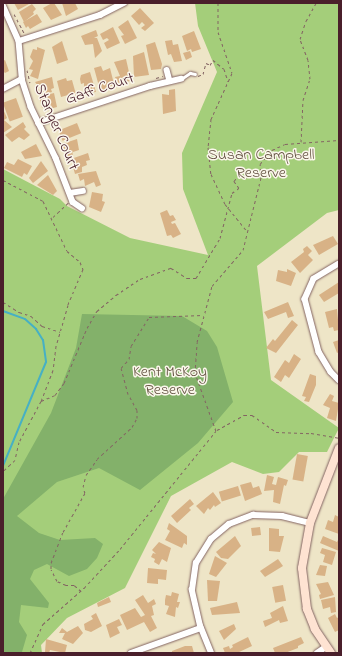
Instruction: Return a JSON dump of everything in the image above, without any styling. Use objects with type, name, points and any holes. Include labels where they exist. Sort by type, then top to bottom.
[{"type":"street","points":[[19,41],[100,15],[124,3]]},
{"type":"street","name":"Stanger Court","points":[[3,5],[19,41],[22,79],[38,123],[72,199],[82,208]]},
{"type":"street","points":[[168,72],[170,81]]},
{"type":"street","points":[[3,89],[22,79]]},
{"type":"street","name":"Gaff Court","points":[[38,123],[170,81],[181,79]]},
{"type":"street","points":[[70,193],[83,190]]},
{"type":"street","points":[[339,264],[314,279],[306,299],[319,352],[331,372],[339,380]]},
{"type":"street","points":[[317,653],[328,650],[315,629],[303,589],[304,548],[310,522],[339,448]]},
{"type":"street","points":[[211,653],[201,628],[193,601],[193,577],[201,552],[219,530],[253,515],[282,516],[310,522]]},
{"type":"street","points":[[131,653],[201,628]]},
{"type":"lane","name":"Gaff Court","points":[[181,79],[190,73],[196,74]]},
{"type":"path","points":[[218,3],[218,32],[232,73],[216,104],[208,147],[211,174],[217,191],[229,209],[248,232]]},
{"type":"path","points":[[301,142],[303,100],[310,79],[308,60],[300,39],[306,21],[316,3]]},
{"type":"path","points":[[13,13],[25,40]]},
{"type":"path","points":[[196,74],[202,75],[206,63],[210,65],[213,60],[224,69],[228,81]]},
{"type":"path","points":[[27,66],[32,90]]},
{"type":"path","points":[[153,79],[168,72]]},
{"type":"path","points":[[216,431],[195,373],[197,342],[212,286],[243,250],[261,177],[260,169],[265,155],[285,144],[339,140]]},
{"type":"path","points":[[41,401],[55,394],[64,383],[87,328],[97,311],[116,295],[140,279],[171,268],[188,278],[196,278],[220,238],[229,209],[232,192],[238,188],[234,181],[240,175],[245,178],[260,169]]},
{"type":"path","points":[[3,180],[40,199],[52,218],[66,248],[80,262],[82,269],[61,332],[53,370],[41,401],[19,442],[15,460],[3,471]]},
{"type":"path","points":[[52,218],[72,199]]},
{"type":"path","points":[[3,302],[19,312],[31,316],[48,328],[61,332]]},
{"type":"path","points":[[81,591],[74,585],[66,585],[57,581],[51,569],[52,563],[63,532],[85,493],[83,487],[86,475],[97,458],[132,427],[137,418],[137,410],[128,394],[120,368],[129,359],[131,346],[149,317],[203,316]]},
{"type":"path","points":[[30,653],[43,624],[81,591],[120,549],[216,431],[244,416],[252,415],[276,432],[310,433],[339,438]]},
{"type":"green space","points":[[195,3],[339,3],[339,210],[327,213],[257,266],[271,380],[339,428],[327,452],[299,452],[279,472],[263,474],[232,462],[171,496],[125,588],[67,618],[41,645],[42,653],[3,653],[3,169],[60,199],[67,206],[130,238],[208,255],[183,189],[182,153],[217,72],[198,26]]},
{"type":"green space","name":"Kent McKoy Reserve","points":[[82,314],[182,316],[207,331],[217,347],[233,402],[198,443],[140,490],[99,468],[57,482],[17,516],[39,533],[60,540],[95,538],[103,544],[97,558],[87,569],[69,576],[47,564],[34,570],[30,579],[49,603],[48,608],[21,605],[19,622],[27,635],[22,652],[3,653],[3,499],[51,413],[76,348]]},
{"type":"building","points":[[14,3],[28,3],[29,4],[18,10]]},
{"type":"building","points":[[54,3],[62,15],[51,20],[43,8]]},
{"type":"building","points":[[62,3],[75,3],[78,9],[66,16]]},
{"type":"building","points":[[32,4],[36,9],[33,12],[34,14],[24,22],[19,12]]},
{"type":"building","points":[[140,8],[154,23],[145,31],[141,28],[145,25],[142,22],[139,25],[131,16]]},
{"type":"building","points":[[37,14],[42,22],[30,29],[28,26],[26,28],[23,22]]},
{"type":"building","points":[[128,20],[137,38],[125,44],[121,36],[124,35],[118,27]]},
{"type":"building","points":[[113,27],[120,43],[107,49],[104,43],[109,40],[107,38],[103,40],[100,34]]},
{"type":"building","points":[[96,30],[98,36],[94,38],[97,38],[102,51],[95,58],[93,44],[85,45],[81,36]]},
{"type":"building","points":[[194,31],[201,49],[192,52],[191,49],[187,51],[182,36]]},
{"type":"building","points":[[172,40],[173,45],[178,44],[182,61],[174,62],[171,54],[168,55],[165,41]]},
{"type":"building","points":[[62,41],[68,60],[57,64],[52,47]]},
{"type":"building","points":[[155,42],[162,64],[161,69],[151,70],[146,45]]},
{"type":"building","points":[[37,47],[45,50],[38,79],[30,76],[33,70],[29,69],[33,61],[30,57],[33,49],[37,50]]},
{"type":"building","points":[[190,51],[192,57],[186,60],[183,53]]},
{"type":"building","points":[[144,52],[149,75],[134,77],[133,56]]},
{"type":"building","points":[[126,59],[131,81],[117,83],[115,77],[120,76],[114,62]]},
{"type":"building","points":[[5,60],[9,71],[5,73],[3,71],[3,61]]},
{"type":"building","points":[[101,66],[103,71],[110,68],[114,84],[105,90],[100,90],[94,68]]},
{"type":"building","points":[[90,72],[96,92],[84,93],[84,83],[81,84],[80,79],[81,75]]},
{"type":"building","points":[[52,77],[54,88],[51,89],[52,92],[39,95],[37,90],[40,89],[35,82]]},
{"type":"building","points":[[66,78],[67,81],[72,80],[77,98],[69,100],[68,95],[61,97],[57,81]]},
{"type":"building","points":[[175,89],[176,111],[163,114],[162,94],[169,95],[169,90]]},
{"type":"building","points":[[54,93],[57,107],[46,110],[45,107],[42,108],[39,97]]},
{"type":"building","points":[[16,98],[23,117],[10,122],[3,103]]},
{"type":"building","points":[[3,109],[7,118],[4,120],[12,127],[3,133]]},
{"type":"building","points":[[23,122],[26,127],[24,129],[30,135],[24,140],[19,137],[12,142],[5,135]]},
{"type":"building","points":[[77,123],[81,133],[63,141],[58,130]]},
{"type":"building","points":[[77,139],[79,150],[73,152],[72,150],[73,156],[67,158],[66,149],[64,150],[62,144]]},
{"type":"building","points":[[36,144],[42,156],[25,159],[21,152]]},
{"type":"building","points":[[88,153],[90,160],[86,161],[87,165],[82,167],[82,172],[75,174],[73,167],[76,166],[71,159]]},
{"type":"building","points":[[18,159],[32,166],[27,175],[24,173],[22,177],[4,168],[7,162],[14,165]]},
{"type":"building","points":[[41,161],[48,171],[33,183],[29,178]]},
{"type":"building","points":[[96,171],[101,185],[96,187],[94,182],[85,186],[84,179],[80,181],[78,174]]},
{"type":"building","points":[[48,175],[57,191],[53,195],[37,185]]},
{"type":"building","points":[[92,192],[103,194],[102,201],[105,202],[101,212],[89,207]]},
{"type":"building","points":[[167,210],[170,216],[173,215],[176,220],[171,222],[172,224],[175,223],[181,234],[173,238],[171,235],[167,236],[160,213]]},
{"type":"building","points":[[333,236],[338,244],[319,255],[313,245]]},
{"type":"building","points":[[307,246],[312,251],[308,255],[313,260],[300,273],[291,262],[304,252],[303,249]]},
{"type":"building","points":[[287,269],[296,273],[291,286],[276,281],[278,270],[287,272]]},
{"type":"building","points":[[339,282],[339,293],[324,302],[319,295]]},
{"type":"building","points":[[288,302],[294,316],[288,318],[286,312],[268,319],[264,312]]},
{"type":"building","points":[[337,309],[339,330],[334,331],[333,327],[329,328],[325,312]]},
{"type":"building","points":[[292,320],[298,325],[276,353],[266,348],[273,339],[275,341]]},
{"type":"building","points":[[339,340],[339,352],[337,353],[333,342]]},
{"type":"building","points":[[294,354],[301,359],[289,378],[285,375],[281,382],[274,377],[285,360],[289,363]]},
{"type":"building","points":[[310,374],[316,376],[316,385],[309,402],[304,401],[306,397],[302,396]]},
{"type":"building","points":[[330,394],[334,396],[332,401],[339,403],[336,421],[327,418],[330,408],[323,405]]},
{"type":"building","points":[[297,454],[308,456],[303,482],[292,480]]},
{"type":"building","points":[[267,475],[274,477],[272,484],[276,485],[278,477],[288,480],[286,486],[284,485],[280,504],[273,502],[274,490],[264,491]]},
{"type":"building","points":[[251,482],[253,488],[259,486],[262,494],[245,501],[240,485]]},
{"type":"building","points":[[238,486],[241,496],[222,501],[219,492]]},
{"type":"building","points":[[213,492],[221,503],[215,507],[214,505],[210,510],[208,508],[204,514],[196,506]]},
{"type":"building","points":[[190,499],[194,504],[189,508],[191,510],[177,523],[171,516]]},
{"type":"building","points":[[335,515],[339,517],[339,534],[325,529],[328,520],[333,522]]},
{"type":"building","points":[[169,523],[187,536],[187,545],[184,543],[182,548],[165,540],[170,531],[167,529]]},
{"type":"building","points":[[260,527],[261,535],[252,536],[251,528]]},
{"type":"building","points":[[269,528],[279,529],[279,536],[284,536],[280,552],[269,551]]},
{"type":"building","points":[[235,536],[241,546],[228,559],[221,558],[216,552]]},
{"type":"building","points":[[323,536],[337,542],[339,538],[339,551],[320,543]]},
{"type":"building","points":[[159,542],[171,548],[167,562],[162,559],[159,565],[154,562],[155,559],[151,557],[153,553],[156,554],[152,550]]},
{"type":"building","points":[[322,548],[336,552],[332,565],[323,562],[325,555],[320,553]]},
{"type":"building","points":[[215,556],[227,563],[216,577],[209,574]]},
{"type":"building","points":[[278,559],[283,566],[265,577],[260,571]]},
{"type":"building","points":[[320,565],[327,566],[325,576],[316,575]]},
{"type":"building","points":[[148,568],[167,570],[166,580],[158,579],[158,584],[147,583]]},
{"type":"building","points":[[207,580],[220,581],[217,601],[208,601]]},
{"type":"building","points":[[328,582],[334,595],[320,599],[319,595],[321,594],[316,584]]},
{"type":"building","points":[[283,585],[286,601],[275,603],[272,587]]},
{"type":"building","points":[[172,592],[179,594],[177,602],[180,602],[178,608],[176,607],[175,617],[166,614],[169,606],[165,605],[166,595],[171,596]]},
{"type":"building","points":[[143,595],[148,603],[154,599],[156,604],[152,606],[154,615],[151,616],[157,628],[150,632],[144,622],[127,630],[120,615],[135,608],[141,617],[145,615],[135,600]]},
{"type":"building","points":[[109,597],[111,602],[98,607],[97,603]]},
{"type":"building","points":[[335,597],[336,612],[331,613],[330,607],[323,609],[321,600]]},
{"type":"building","points":[[237,602],[240,613],[212,615],[210,608]]},
{"type":"building","points":[[283,606],[288,621],[280,623],[279,620],[265,627],[263,621],[272,618],[270,613]]},
{"type":"building","points":[[96,613],[102,626],[91,632],[85,630],[84,624],[93,619],[91,616]]},
{"type":"building","points":[[335,614],[337,618],[339,617],[339,630],[335,632],[328,618]]},
{"type":"building","points":[[119,619],[122,625],[117,627],[120,633],[110,638],[106,625]]},
{"type":"building","points":[[234,624],[236,629],[224,640],[219,631]]},
{"type":"building","points":[[78,626],[83,633],[73,644],[62,639],[65,633],[59,633],[62,628],[67,632]]},
{"type":"building","points":[[248,637],[252,646],[237,653],[225,653],[223,648],[229,646],[230,649],[233,647],[232,645]]},
{"type":"building","points":[[301,637],[304,643],[298,646],[298,648],[285,653],[275,653],[273,648]]},
{"type":"building","points":[[46,639],[67,645],[65,653],[50,650],[49,653],[45,652]]},
{"type":"building","points":[[185,646],[192,646],[194,653],[172,653],[172,651]]},
{"type":"waterway","points":[[3,311],[25,319],[36,329],[43,340],[46,362],[3,466]]},
{"type":"park label","name":"Susan Campbell Reserve","points":[[261,164]]}]
